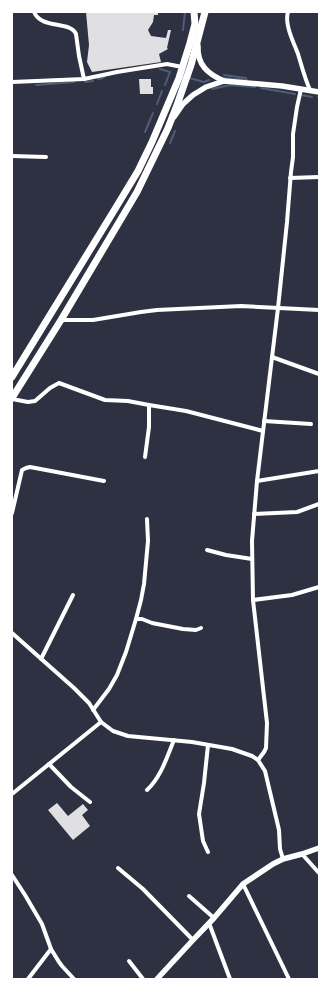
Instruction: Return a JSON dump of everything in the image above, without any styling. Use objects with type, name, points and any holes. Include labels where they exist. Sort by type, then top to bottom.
[{"type":"main road","points":[[12,377],[138,171],[179,78],[195,24],[194,12]]},
{"type":"main road","points":[[12,398],[61,320],[137,192],[168,128],[186,80],[205,12]]},
{"type":"street","points":[[34,12],[42,21],[75,31],[84,79]]},
{"type":"street","points":[[288,12],[288,26],[310,90]]},
{"type":"street","points":[[198,39],[198,52],[204,67],[208,72],[224,81]]},
{"type":"street","points":[[12,82],[84,79],[117,72],[170,64],[182,67]]},
{"type":"street","points":[[168,128],[182,104],[206,87],[224,81],[282,86],[319,92]]},
{"type":"street","points":[[258,760],[266,748],[267,723],[253,600],[252,559],[254,514],[278,308],[293,157],[293,134],[301,89]]},
{"type":"street","points":[[12,156],[46,157]]},
{"type":"street","points":[[290,178],[319,177]]},
{"type":"street","points":[[61,320],[93,320],[157,310],[241,306],[319,310]]},
{"type":"street","points":[[272,357],[319,374]]},
{"type":"street","points":[[12,398],[28,402],[35,401],[50,388],[59,383],[105,400],[128,401],[186,411],[263,431]]},
{"type":"street","points":[[145,457],[149,427],[149,405]]},
{"type":"street","points":[[264,421],[311,424]]},
{"type":"street","points":[[12,513],[22,470],[26,468],[30,467],[104,481]]},
{"type":"street","points":[[257,481],[319,472]]},
{"type":"street","points":[[254,514],[297,512],[319,504]]},
{"type":"street","points":[[93,710],[109,690],[117,675],[136,619],[144,584],[148,541],[147,520]]},
{"type":"street","points":[[207,550],[252,559]]},
{"type":"street","points":[[253,600],[292,595],[319,586]]},
{"type":"street","points":[[41,659],[73,595]]},
{"type":"street","points":[[136,619],[142,619],[152,623],[183,629],[196,630],[201,628]]},
{"type":"street","points":[[12,633],[74,688],[89,703],[101,722],[113,731],[128,736],[174,740],[232,749],[244,752],[258,760],[265,771],[283,859]]},
{"type":"street","points":[[12,794],[101,722]]},
{"type":"street","points":[[148,790],[153,785],[160,773],[174,740]]},
{"type":"street","points":[[208,745],[199,814],[203,841],[208,852]]},
{"type":"street","points":[[49,764],[71,788],[90,802]]},
{"type":"street","points":[[157,979],[214,918],[243,884],[283,859],[319,848]]},
{"type":"street","points":[[302,854],[319,873]]},
{"type":"street","points":[[118,868],[143,889],[192,940]]},
{"type":"street","points":[[12,875],[42,924],[52,948],[62,966],[74,979]]},
{"type":"street","points":[[243,884],[289,979]]},
{"type":"street","points":[[189,896],[214,918]]},
{"type":"street","points":[[209,923],[230,979]]},
{"type":"street","points":[[28,979],[52,948]]},
{"type":"street","points":[[129,961],[142,979]]},
{"type":"building","points":[[86,12],[158,12],[158,15],[154,15],[153,22],[148,30],[151,36],[166,38],[168,30],[171,30],[168,49],[159,54],[161,62],[92,72],[87,62],[89,45]]},
{"type":"building","points":[[139,79],[151,79],[153,94],[140,94]]},
{"type":"building","points":[[57,803],[68,816],[83,804],[88,810],[82,815],[90,826],[73,840],[48,810]]},
{"type":"waterway","points":[[183,30],[185,12]]},
{"type":"waterway","points":[[160,69],[170,72]]},
{"type":"waterway","points":[[165,85],[170,72]]},
{"type":"waterway","points":[[224,75],[246,78],[246,80]]},
{"type":"waterway","points":[[98,79],[105,76]]},
{"type":"waterway","points":[[189,78],[204,82],[209,80]]},
{"type":"waterway","points":[[223,78],[247,80]]},
{"type":"waterway","points":[[85,82],[93,81]]},
{"type":"waterway","points":[[36,85],[74,82]]},
{"type":"waterway","points":[[212,89],[230,85],[255,87]]},
{"type":"waterway","points":[[261,88],[295,94]]},
{"type":"waterway","points":[[157,104],[162,91]]},
{"type":"waterway","points":[[301,95],[312,97]]},
{"type":"waterway","points":[[145,132],[153,113]]},
{"type":"waterway","points":[[170,143],[175,131]]}]
